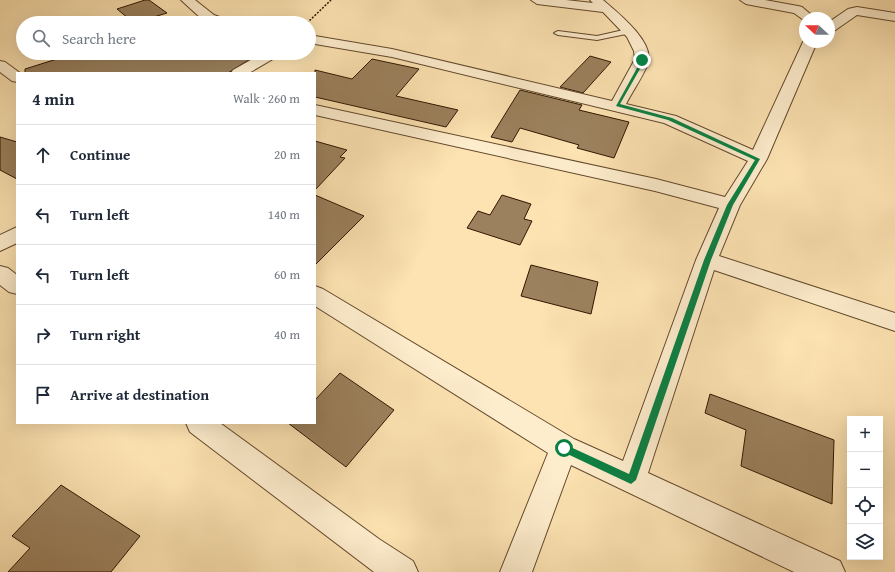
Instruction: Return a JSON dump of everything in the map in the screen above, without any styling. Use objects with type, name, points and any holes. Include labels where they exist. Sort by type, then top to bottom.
[{"type":"street","points":[[187,0],[207,16]]},
{"type":"street","points":[[537,0],[607,9]]},
{"type":"street","points":[[596,0],[628,31],[641,50],[642,60],[618,105]]},
{"type":"street","points":[[746,0],[798,10],[801,12]]},
{"type":"street","points":[[835,24],[852,12],[857,11],[895,17]]},
{"type":"street","points":[[316,40],[392,52],[618,105],[670,119],[758,159]]},
{"type":"street","points":[[631,480],[708,260],[730,205],[758,159],[807,48]]},
{"type":"street","points":[[240,72],[261,60]]},
{"type":"street","points":[[0,66],[16,77]]},
{"type":"street","points":[[316,110],[656,185],[730,205]]},
{"type":"street","points":[[0,244],[16,235]]},
{"type":"street","points":[[708,260],[895,322]]},
{"type":"street","points":[[0,274],[16,285]]},
{"type":"street","points":[[316,296],[564,448],[631,480],[798,565],[829,572]]},
{"type":"street","points":[[200,424],[368,550],[402,572]]},
{"type":"street","points":[[516,572],[564,448]]},
{"type":"lane","points":[[558,33],[597,38],[628,31]]},
{"type":"path","points":[[314,16],[331,0]]},
{"type":"building","points":[[149,0],[167,13],[157,16],[126,16],[117,9]]},
{"type":"building","points":[[590,56],[611,62],[583,93],[560,87]]},
{"type":"building","points":[[372,59],[419,69],[396,96],[458,110],[446,127],[316,97],[315,70],[352,79]]},
{"type":"building","points":[[54,60],[249,60],[230,72],[25,72],[25,69]]},
{"type":"building","points":[[520,90],[582,105],[579,110],[629,122],[614,158],[577,148],[579,145],[520,128],[512,142],[491,137]]},
{"type":"building","points":[[0,137],[16,142],[16,178],[0,170]]},
{"type":"building","points":[[316,141],[347,150],[340,157],[345,158],[316,189]]},
{"type":"building","points":[[316,195],[364,216],[316,264]]},
{"type":"building","points":[[502,195],[531,204],[524,219],[532,221],[520,245],[467,228],[478,211],[490,215]]},
{"type":"building","points":[[531,265],[598,282],[591,314],[521,296]]},
{"type":"building","points":[[340,373],[394,410],[346,467],[289,424],[316,424],[316,399]]},
{"type":"building","points":[[710,394],[834,440],[832,504],[741,466],[746,430],[705,413]]},
{"type":"building","points":[[61,485],[140,536],[111,572],[8,572],[30,548],[12,536]]},
{"type":"route","points":[[564,448],[631,480],[708,260],[730,205],[758,159],[670,119],[618,105],[642,60]]}]
